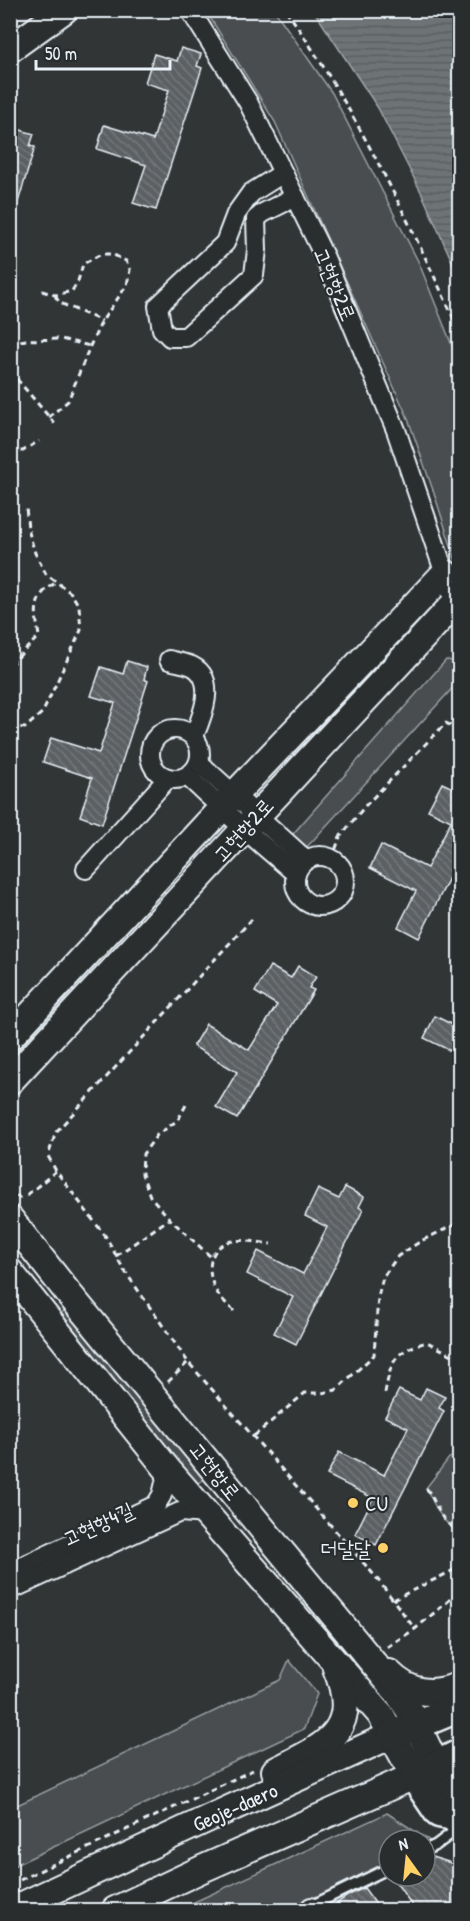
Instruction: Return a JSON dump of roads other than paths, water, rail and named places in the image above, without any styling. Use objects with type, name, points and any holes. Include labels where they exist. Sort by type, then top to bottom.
[{"type":"main road","name":"Geoje-daero","points":[[405,1730],[459,1707]]},
{"type":"main road","points":[[437,1765],[439,1813],[458,1822]]},
{"type":"street","points":[[10,49],[64,10]]},
{"type":"street","name":"고현항2로","points":[[10,1081],[250,822],[457,611],[396,430],[325,258],[248,102],[190,10]]},
{"type":"street","points":[[283,173],[251,193],[236,214],[225,243],[158,306],[162,329],[170,337],[186,337],[254,275],[257,250],[256,219],[295,197]]},
{"type":"street","name":"고현항2로","points":[[10,1037],[445,573]]},
{"type":"street","points":[[169,660],[194,667],[205,680],[206,699],[194,736]]},
{"type":"street","points":[[172,728],[188,731],[194,736],[199,743],[200,751],[193,770],[176,779],[160,774],[150,760],[152,743],[157,736],[172,728]]},
{"type":"street","points":[[193,770],[301,867]]},
{"type":"street","points":[[86,869],[168,778]]},
{"type":"street","points":[[316,856],[332,859],[343,871],[345,887],[342,895],[329,905],[321,907],[305,902],[298,895],[295,887],[301,867],[316,856]]},
{"type":"street","points":[[19,1199],[61,1266],[69,1294]]},
{"type":"street","name":"고현항로","points":[[10,1220],[405,1702],[405,1730]]},
{"type":"street","name":"고현항로","points":[[10,1272],[168,1470],[381,1715],[405,1730]]},
{"type":"street","name":"고현항4길","points":[[10,1572],[156,1505],[162,1496],[168,1470]]},
{"type":"street","name":"고현항4길","points":[[10,1590],[180,1512],[207,1514]]},
{"type":"street","points":[[359,1647],[399,1683],[414,1690],[430,1693],[446,1691],[459,1685]]},
{"type":"street","points":[[207,1819],[234,1792],[321,1747],[337,1733],[344,1715],[344,1693],[332,1660]]},
{"type":"street","points":[[405,1730],[437,1765]]},
{"type":"street","name":"Geoje-daero","points":[[12,1911],[207,1819],[405,1730]]},
{"type":"street","name":"Geoje-daero","points":[[115,1911],[202,1869],[437,1765]]},
{"type":"lane","points":[[437,1844],[458,1822]]},
{"type":"lane","points":[[309,1909],[377,1874]]},
{"type":"place","name":"CU","points":[[353,1503]]},
{"type":"place","name":"더달달","points":[[383,1548]]}]
